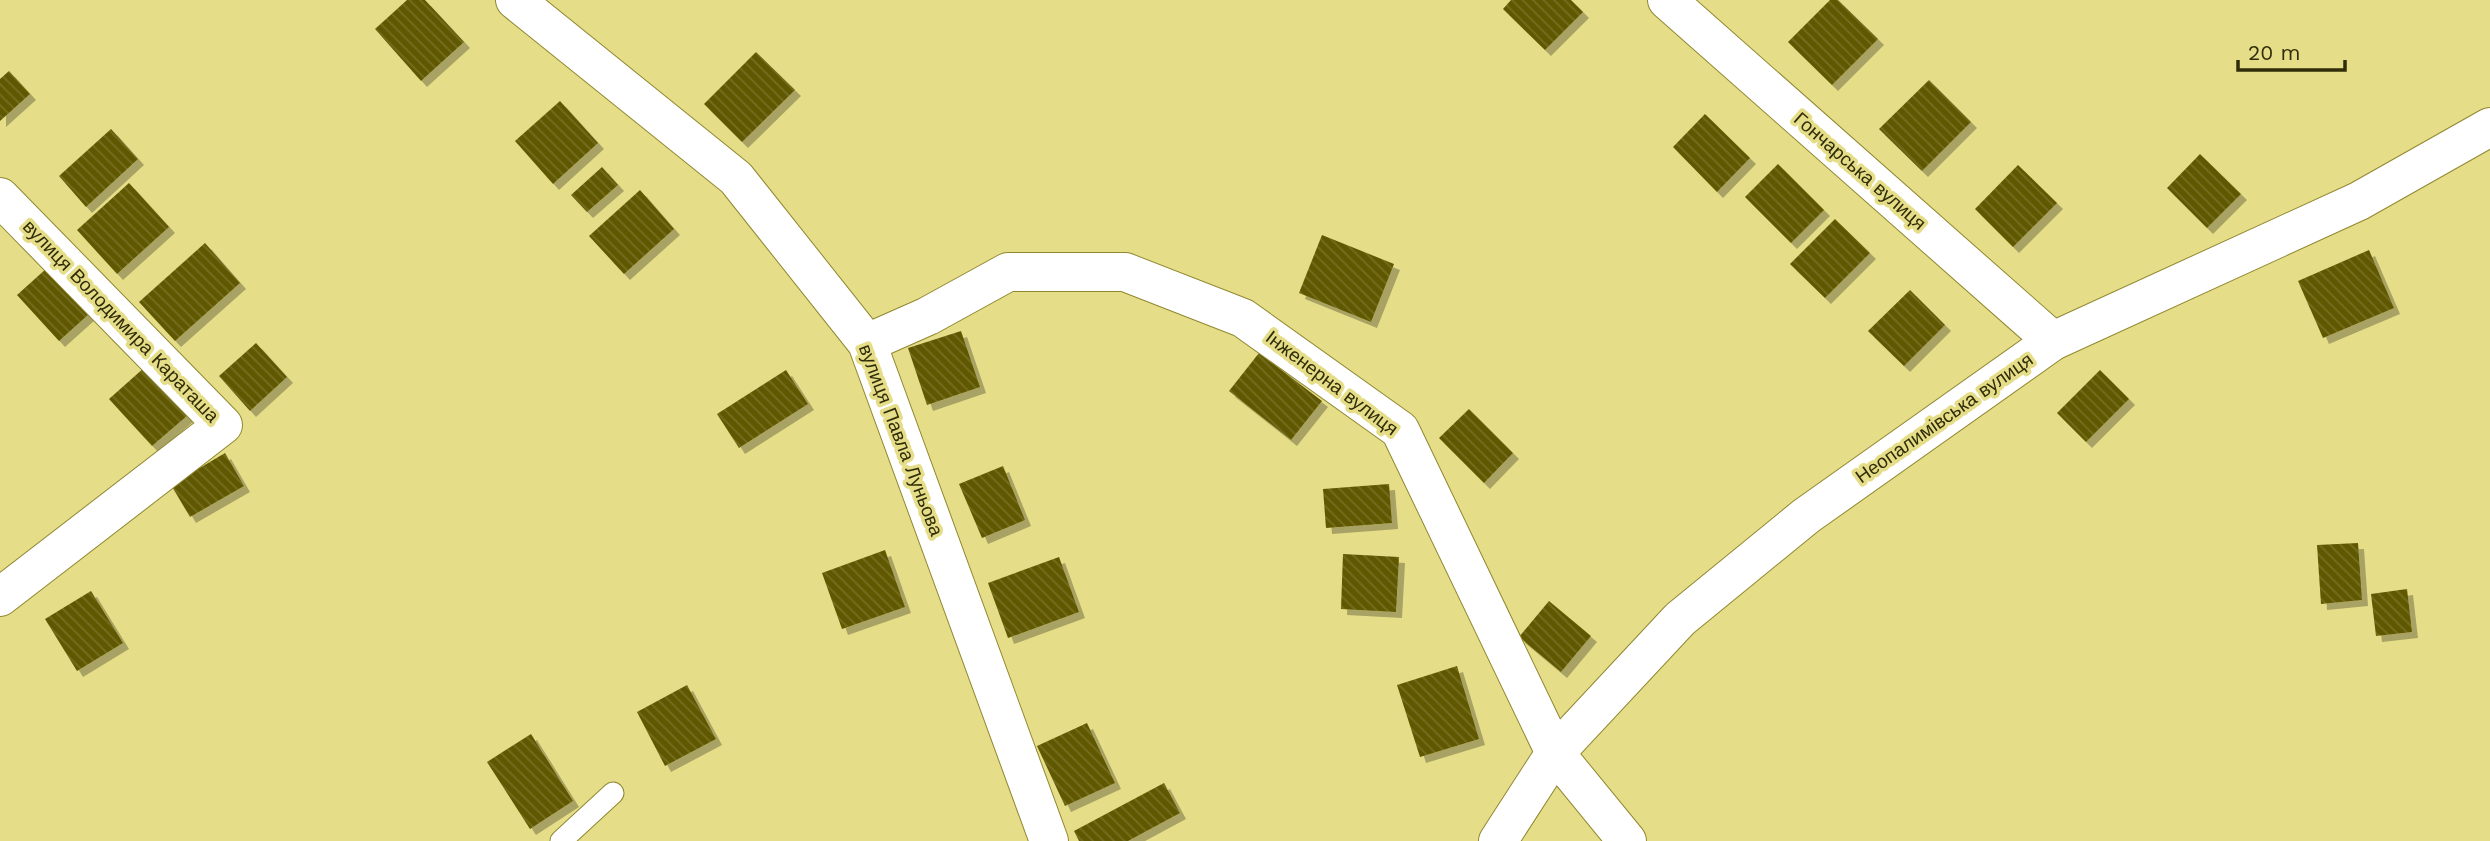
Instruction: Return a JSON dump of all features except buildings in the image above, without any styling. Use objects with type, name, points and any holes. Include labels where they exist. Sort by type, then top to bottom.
[{"type":"street","name":"вулиця Павла Луньова","points":[[515,0],[736,178],[867,343],[1046,840]]},
{"type":"street","name":"Гончарська вулиця","points":[[1667,0],[2053,341]]},
{"type":"street","name":"Неопалимівська вулиця","points":[[1498,841],[1555,753],[1679,619],[1806,516],[2053,341],[2359,201],[2490,127]]},
{"type":"street","name":"вулиця Володимира Караташа","points":[[0,197],[223,425],[0,597]]},
{"type":"street","name":"Інженерна вулиця","points":[[867,343],[928,316],[1008,272],[1125,272],[1243,318],[1400,430],[1555,753],[1628,841]]},
{"type":"lane","points":[[561,841],[613,793]]}]
